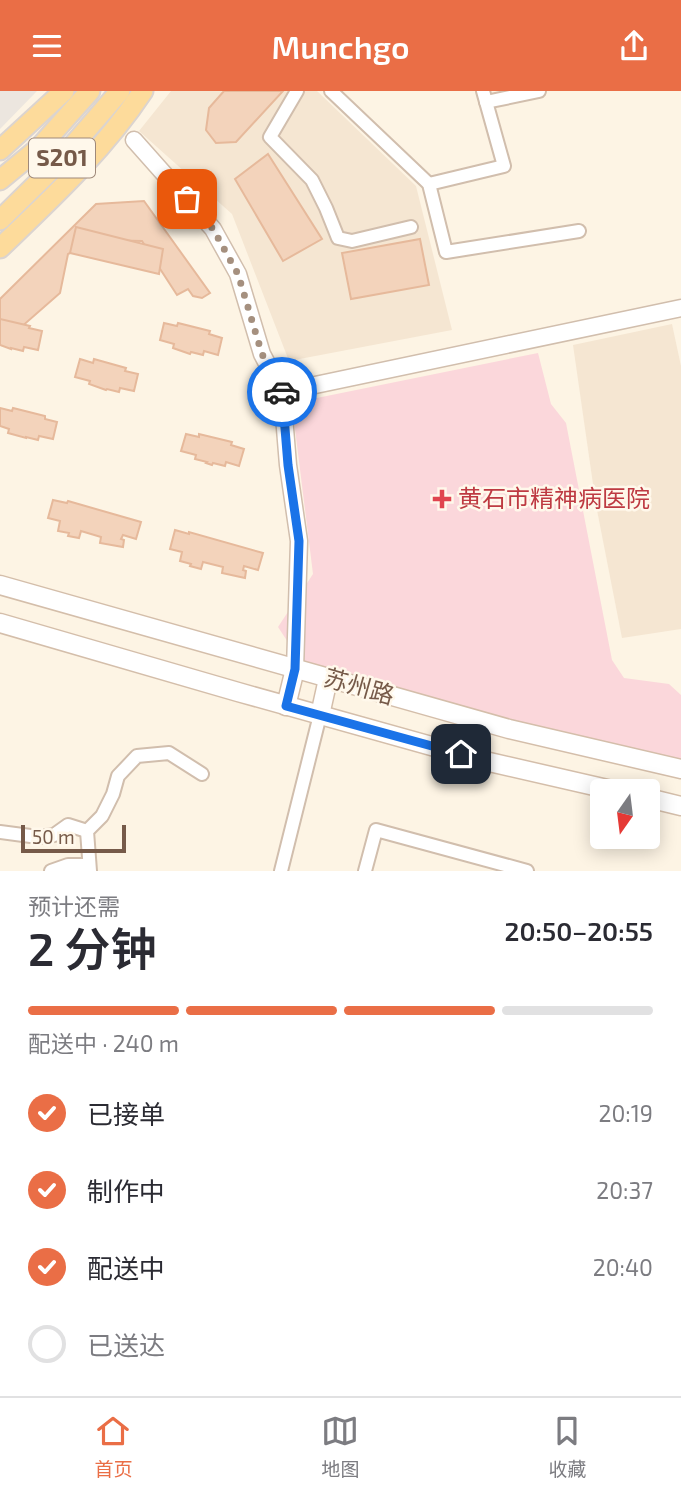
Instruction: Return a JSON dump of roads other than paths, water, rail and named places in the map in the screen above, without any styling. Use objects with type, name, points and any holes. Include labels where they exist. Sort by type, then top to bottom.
[{"type":"main road","points":[[0,150],[64,91]]},
{"type":"main road","name":"S201","points":[[0,180],[40,148],[90,91]]},
{"type":"main road","name":"S201","points":[[0,220],[57,164],[120,91]]},
{"type":"main road","points":[[0,248],[61,190],[126,117],[143,91]]},
{"type":"main road","name":"苏州路","points":[[0,585],[509,729],[681,769]]},
{"type":"main road","name":"苏州路","points":[[0,623],[485,761],[590,785]]},
{"type":"main road","points":[[286,706],[295,669]]},
{"type":"main road","points":[[320,715],[328,678]]},
{"type":"main road","points":[[660,801],[681,806]]},
{"type":"street","points":[[297,91],[270,137],[312,180],[338,238],[352,241],[411,227]]},
{"type":"street","points":[[429,184],[504,166],[484,97],[540,91]]},
{"type":"street","points":[[337,93],[429,184],[446,252],[579,231]]},
{"type":"street","points":[[134,140],[213,229],[238,274],[262,354],[282,393],[288,465],[299,541],[295,669]]},
{"type":"street","points":[[282,393],[681,308]]},
{"type":"street","points":[[281,871],[320,715]]},
{"type":"street","points":[[51,871],[68,865],[90,868],[87,831],[102,815],[113,794],[118,776],[137,756],[169,753],[202,774]]},
{"type":"street","points":[[0,832],[38,837],[54,835],[68,825],[87,831]]},
{"type":"street","points":[[365,871],[376,830],[527,871]]},
{"type":"place","name":"黄石市精神病医院","points":[[442,499]]}]
